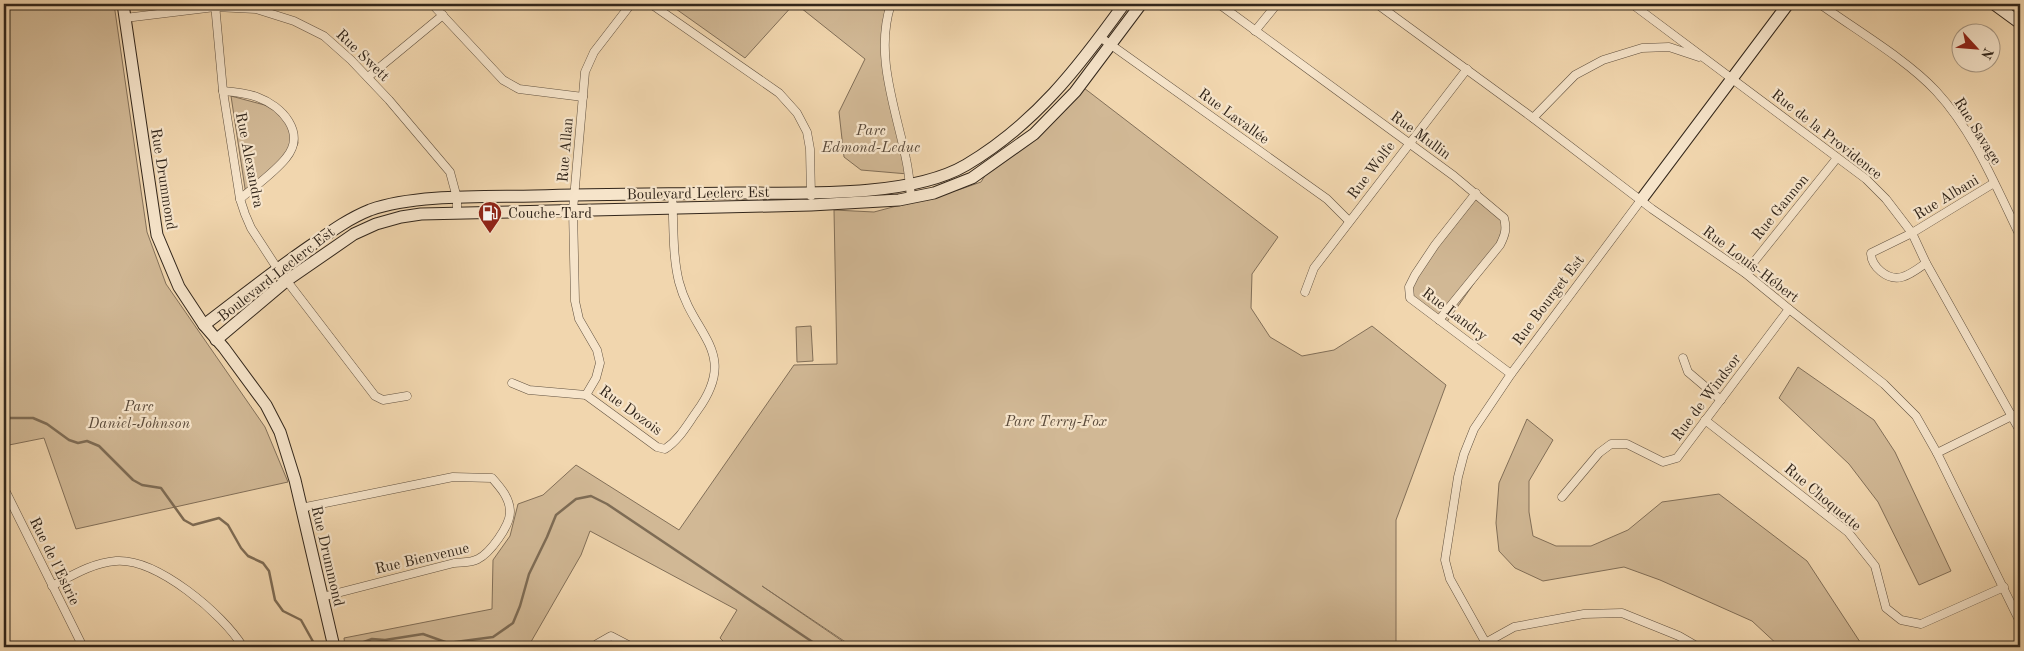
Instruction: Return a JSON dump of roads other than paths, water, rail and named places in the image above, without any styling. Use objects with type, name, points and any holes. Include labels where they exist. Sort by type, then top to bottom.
[{"type":"street","name":"Rue Drummond","points":[[123,4],[157,235],[179,287],[204,325],[266,405],[280,432],[290,461],[334,647]]},
{"type":"street","points":[[432,4],[503,80],[519,89],[583,98]]},
{"type":"street","name":"Rue Allan","points":[[586,395],[596,378],[600,363],[597,350],[579,319],[575,301],[573,210],[584,72],[589,61],[631,4]]},
{"type":"street","points":[[651,4],[779,93],[797,113],[807,132],[810,149],[811,205]]},
{"type":"street","points":[[891,4],[886,20],[885,53],[890,91],[907,161],[911,198]]},
{"type":"street","name":"Boulevard Leclerc Est","points":[[204,325],[277,268],[347,221],[370,210],[413,201],[575,195],[810,192],[896,187],[928,180],[964,166],[1023,125],[1062,85],[1124,4]]},
{"type":"street","name":"Boulevard Leclerc Est","points":[[216,340],[286,281],[354,234],[376,224],[401,217],[421,214],[811,205],[899,200],[934,193],[972,178],[1034,134],[1075,92],[1141,4]]},
{"type":"street","name":"Rue Mullin","points":[[1219,4],[1476,193],[1504,218],[1506,224],[1505,234],[1500,245],[1439,320]]},
{"type":"street","points":[[1255,31],[1277,4]]},
{"type":"street","name":"Rue Louis-Hébert","points":[[1377,4],[1641,200],[1746,273],[1788,309],[1884,384],[1916,416],[2020,622]]},
{"type":"street","name":"Rue de la Providence","points":[[1632,4],[1866,179],[1886,199],[1912,233],[1926,263],[2020,431]]},
{"type":"street","name":"Rue Bourget Est","points":[[1488,645],[1450,579],[1444,560],[1455,493],[1464,454],[1474,429],[1511,374],[1788,4]]},
{"type":"street","name":"Rue Savage","points":[[1820,4],[1912,70],[1936,91],[1968,136],[2020,236]]},
{"type":"street","points":[[1994,4],[2020,23]]},
{"type":"street","name":"Rue Swett","points":[[125,18],[215,5],[256,9],[294,20],[324,36],[368,77],[450,172],[457,198],[457,214]]},
{"type":"street","name":"Rue Alexandra","points":[[215,5],[223,91],[240,198],[251,228],[286,281],[375,396],[383,400],[407,396]]},
{"type":"street","points":[[368,77],[443,15]]},
{"type":"street","name":"Rue Lavallée","points":[[1100,37],[1327,199],[1350,221]]},
{"type":"street","points":[[1533,118],[1575,75],[1603,60],[1642,48],[1669,47],[1705,59]]},
{"type":"street","name":"Rue Wolfe","points":[[1305,292],[1314,268],[1467,69]]},
{"type":"street","points":[[1062,85],[1075,92]]},
{"type":"street","points":[[223,91],[258,97],[276,106],[292,125],[295,141],[287,158],[240,198]]},
{"type":"street","name":"Rue Gannon","points":[[1746,273],[1837,158]]},
{"type":"street","name":"Rue Albani","points":[[1926,263],[1905,276],[1896,278],[1875,267],[1872,262],[1871,253],[1912,233],[1994,183]]},
{"type":"street","name":"Rue Landry","points":[[1476,193],[1434,245],[1409,287],[1410,298],[1511,374]]},
{"type":"street","name":"Rue Dozois","points":[[512,383],[529,390],[586,395],[656,447],[665,449],[674,443],[708,395],[715,370],[712,350],[680,284],[677,271],[672,194]]},
{"type":"street","name":"Rue de Windsor","points":[[1562,497],[1599,453],[1611,444],[1628,444],[1662,462],[1677,458],[1788,309]]},
{"type":"street","points":[[1682,358],[1688,372],[1721,400]]},
{"type":"street","points":[[1936,453],[2020,412]]},
{"type":"street","name":"Rue Choquette","points":[[1705,420],[1848,532],[1875,566],[1886,608],[1901,620],[1922,624],[2004,587]]},
{"type":"street","name":"Rue Bienvenue","points":[[301,508],[453,477],[492,478],[505,493],[510,512],[505,526],[489,552],[476,561],[454,563],[322,597]]},
{"type":"street","name":"Rue de l'Estrie","points":[[4,488],[83,647]]},
{"type":"street","points":[[52,586],[96,564],[118,561],[142,566],[176,583],[211,608],[227,625],[242,647]]},
{"type":"street","points":[[1488,645],[1514,627],[1584,614],[1622,613],[1679,636],[1698,647]]},
{"type":"street","points":[[595,647],[611,636],[632,647]]},
{"type":"waterway","points":[[4,418],[33,418],[47,424],[69,440],[78,443],[87,441],[99,446],[133,480],[142,485],[161,488],[184,520],[193,525],[219,518],[228,525],[241,548],[248,556],[263,563],[269,571],[275,600],[283,611],[301,620],[316,647]]},
{"type":"waterway","points":[[350,647],[372,639],[385,640],[423,634],[448,643],[493,637],[513,623],[529,574],[556,515],[576,499],[591,496],[607,504],[820,647]]},
{"type":"place","name":"Couche-Tard","points":[[490,234]]},
{"type":"park label","name":"Parc Edmond-Leduc","points":[[871,138]]},
{"type":"park label","name":"Parc Daniel-Johnson","points":[[139,414]]},
{"type":"park label","name":"Parc Terry-Fox","points":[[1056,421]]}]
